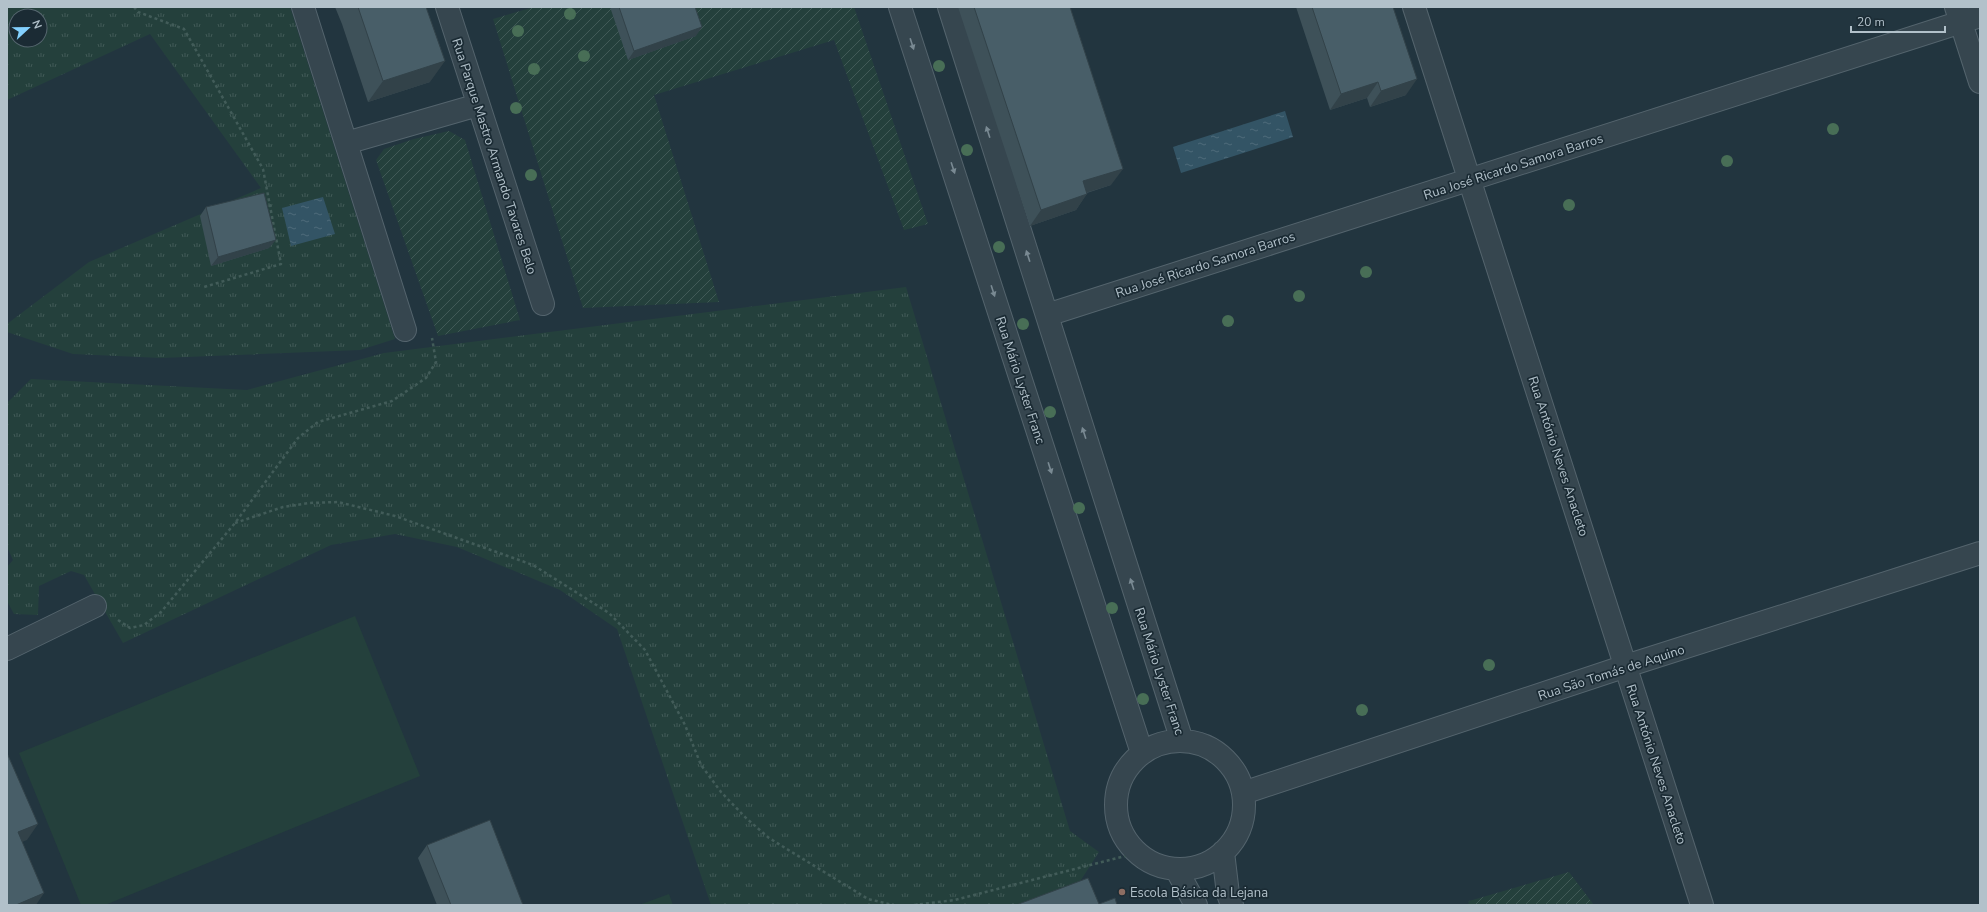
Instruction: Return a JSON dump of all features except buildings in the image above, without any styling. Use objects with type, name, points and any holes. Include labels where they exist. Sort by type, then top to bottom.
[{"type":"street","points":[[303,7],[405,330]]},
{"type":"street","name":"Rua Parque Mastro Armando Tavares Belo","points":[[447,7],[543,304]]},
{"type":"street","name":"Rua Mário Lyster Franc","points":[[900,7],[1142,753]]},
{"type":"street","name":"Rua Mário Lyster Franc","points":[[949,7],[1182,741]]},
{"type":"street","name":"Rua António Neves Anacleto","points":[[1414,7],[1702,905]]},
{"type":"street","points":[[1966,15],[1980,82]]},
{"type":"street","name":"Rua José Ricardo Samora Barros","points":[[1047,315],[1470,180],[1966,15]]},
{"type":"street","points":[[346,143],[478,105]]},
{"type":"street","name":"Rua São Tomás de Aquino","points":[[1243,793],[1626,666],[1980,553]]},
{"type":"street","points":[[7,649],[95,606]]},
{"type":"street","points":[[1182,741],[1203,746],[1222,757],[1235,773],[1243,793],[1243,812],[1239,830],[1223,852],[1201,866],[1176,869],[1151,862],[1137,853],[1125,838],[1118,821],[1116,802],[1119,783],[1129,766],[1142,753],[1161,744],[1182,741]]},
{"type":"street","points":[[1223,852],[1228,894],[1232,905]]},
{"type":"street","points":[[1176,869],[1196,905]]},
{"type":"path","points":[[134,7],[138,12],[184,29],[263,169],[281,264],[204,287]]},
{"type":"path","points":[[95,606],[130,628],[144,625],[161,612],[235,522],[298,438],[318,422],[392,401],[426,378],[436,362],[430,329],[405,330]]},
{"type":"path","points":[[235,522],[283,507],[309,503],[338,502],[395,516],[533,565],[609,613],[645,650],[685,726],[701,765],[721,792],[746,818],[769,838],[868,900],[894,905]]},
{"type":"path","points":[[914,905],[955,900],[1137,853]]},
{"type":"green space","points":[[7,7],[290,7],[395,339],[360,350],[161,358],[73,354],[7,332],[7,324],[89,262],[261,188],[150,34],[7,100]]},
{"type":"green space","points":[[534,7],[854,7],[928,224],[904,230],[834,40],[654,95],[719,302],[583,308],[493,19]]},
{"type":"green space","points":[[449,131],[465,140],[520,320],[438,336],[376,160],[384,149],[414,139]]},
{"type":"green space","points":[[906,287],[1070,831],[1099,852],[1079,883],[1019,905],[711,905],[617,629],[560,590],[457,547],[395,534],[331,545],[123,643],[84,575],[71,571],[39,586],[38,615],[14,614],[7,601],[7,567],[13,560],[7,547],[7,403],[31,379],[247,390],[384,353]]},
{"type":"green space","points":[[355,616],[420,776],[105,905],[81,905],[19,753]]},
{"type":"green space","points":[[1569,872],[1594,905],[1468,905],[1469,901]]},
{"type":"green space","points":[[669,894],[673,905],[639,905]]},
{"type":"water","points":[[1285,111],[1293,137],[1181,173],[1173,147]]},
{"type":"water","points":[[323,197],[335,234],[291,246],[282,208]]},
{"type":"place","name":"Escola Básica da Lejana","points":[[1122,892]]}]
